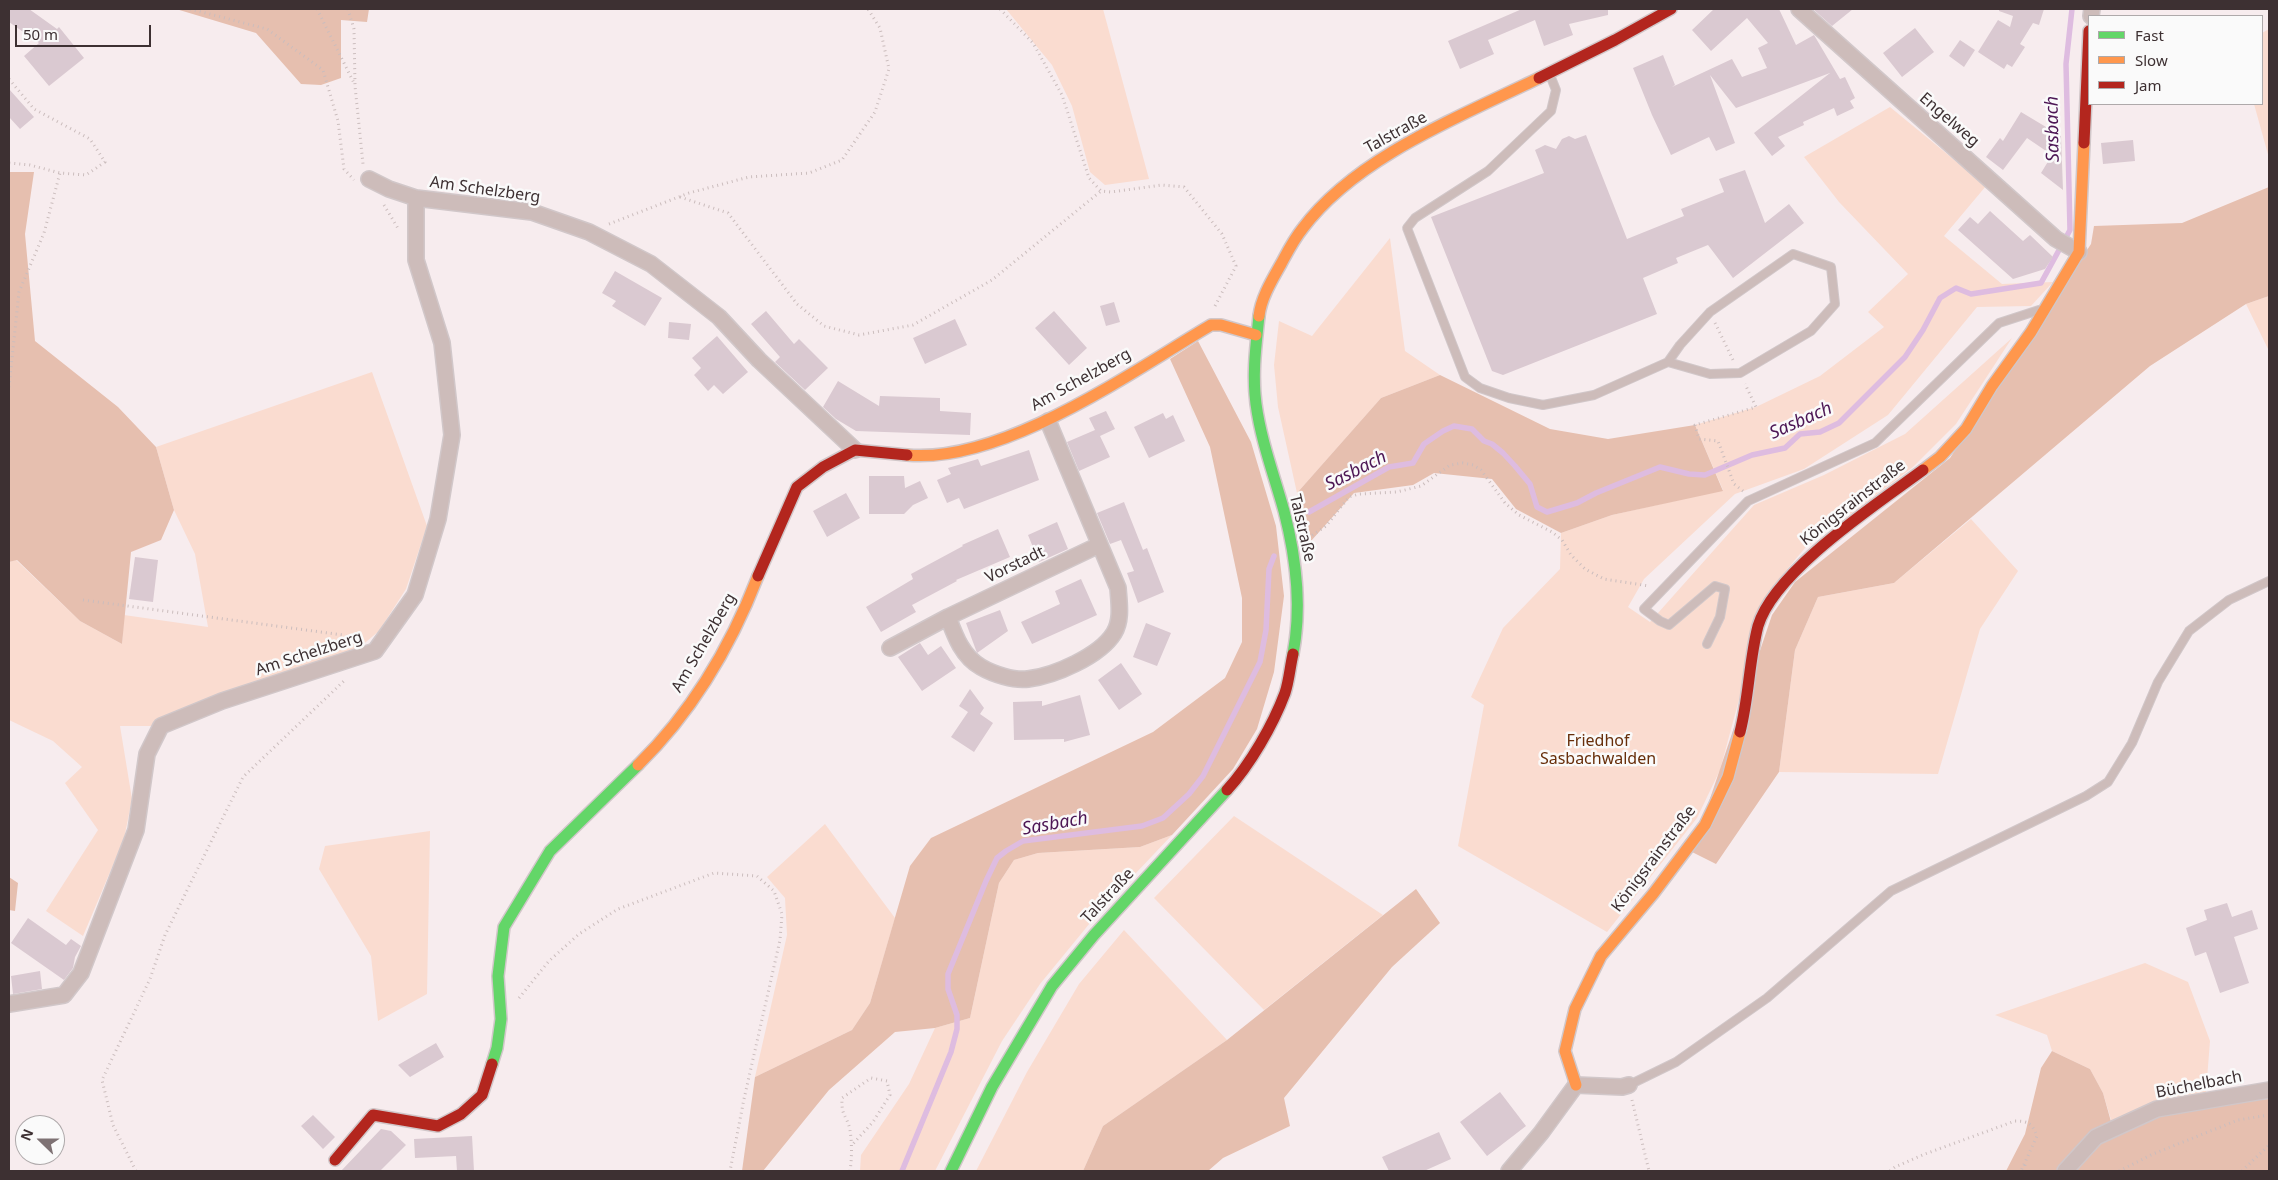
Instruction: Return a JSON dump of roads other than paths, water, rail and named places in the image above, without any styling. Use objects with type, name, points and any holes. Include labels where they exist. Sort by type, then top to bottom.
[{"type":"street","name":"Talstraße","points":[[951,1171],[992,1087],[1052,986],[1094,935],[1242,775],[1285,692],[1298,627],[1298,591],[1284,512],[1266,456],[1256,403],[1254,366],[1260,310],[1269,286],[1303,227],[1336,192],[1357,175],[1388,155],[1428,133],[1549,74],[1671,9]]},
{"type":"street","name":"Engelweg","points":[[1799,9],[2056,239],[2079,252]]},
{"type":"street","name":"Königsrainstraße","points":[[1576,1085],[1565,1051],[1576,1009],[1601,956],[1653,894],[1705,825],[1728,777],[1744,721],[1750,663],[1759,624],[1776,592],[1822,546],[1940,458],[1966,429],[1992,386],[2046,308],[2079,252],[2088,53]]},
{"type":"street","name":"Am Schelzberg","points":[[369,179],[389,189],[416,198],[532,212],[589,232],[651,264],[719,317],[759,360],[855,450]]},
{"type":"street","name":"Am Schelzberg","points":[[9,1004],[64,995],[81,973],[136,830],[147,754],[161,726],[222,701],[374,651],[414,594],[438,519],[452,435],[442,342],[416,260],[416,198]]},
{"type":"street","name":"Am Schelzberg","points":[[336,1160],[373,1115],[438,1126],[461,1114],[482,1095],[497,1048],[501,1019],[498,976],[504,927],[550,851],[662,741],[692,702],[718,661],[748,602],[775,534],[797,487],[823,467],[855,450],[928,457],[975,447],[1048,421],[1211,325],[1221,325],[1256,336]]},
{"type":"street","points":[[948,617],[959,647],[979,666],[999,675],[1027,680],[1055,672],[1084,659],[1101,647],[1114,632],[1120,611],[1118,588],[1048,421]]},
{"type":"street","name":"Vorstadt","points":[[890,648],[948,617],[1099,545]]},
{"type":"street","points":[[1509,1171],[1541,1134],[1576,1085],[1622,1087],[1629,1085]]},
{"type":"street","name":"Büchelbach","points":[[2065,1171],[2096,1138],[2157,1109],[2269,1090]]},
{"type":"lane","points":[[1549,74],[1556,90],[1551,111],[1488,170],[1415,218],[1407,228],[1465,377],[1480,388],[1509,398],[1543,405],[1594,395],[1668,362],[1680,345],[1710,312],[1793,254],[1831,267],[1835,304],[1811,331],[1740,373],[1710,374],[1668,362]]},
{"type":"lane","points":[[1707,644],[1720,617],[1725,589],[1715,586],[1669,625],[1644,609],[1748,501],[1875,443],[1999,323],[2046,308]]},
{"type":"lane","points":[[1629,1085],[1676,1062],[1767,998],[1891,891],[2086,796],[2108,782],[2132,743],[2158,682],[2189,631],[2229,600],[2269,581]]},
{"type":"waterway","name":"Sasbach","points":[[1309,512],[1389,467],[1413,463],[1424,444],[1454,426],[1472,429],[1484,441],[1492,444],[1503,453],[1530,484],[1537,507],[1547,512],[1577,503],[1596,493],[1660,467],[1689,474],[1705,475],[1752,455],[1785,448],[1800,434],[1820,432],[1839,423],[1905,357],[1923,330],[1940,298],[1956,288],[1971,294],[2041,283],[2070,230],[2066,64],[2072,9]]},
{"type":"waterway","name":"Sasbach","points":[[902,1171],[951,1052],[957,1029],[957,1015],[948,989],[948,974],[997,858],[1023,841],[1142,826],[1163,818],[1189,794],[1203,776],[1260,662],[1266,630],[1269,569],[1274,556]]},
{"type":"park label","name":"Friedhof Sasbachwalden","points":[[1598,750]]}]
